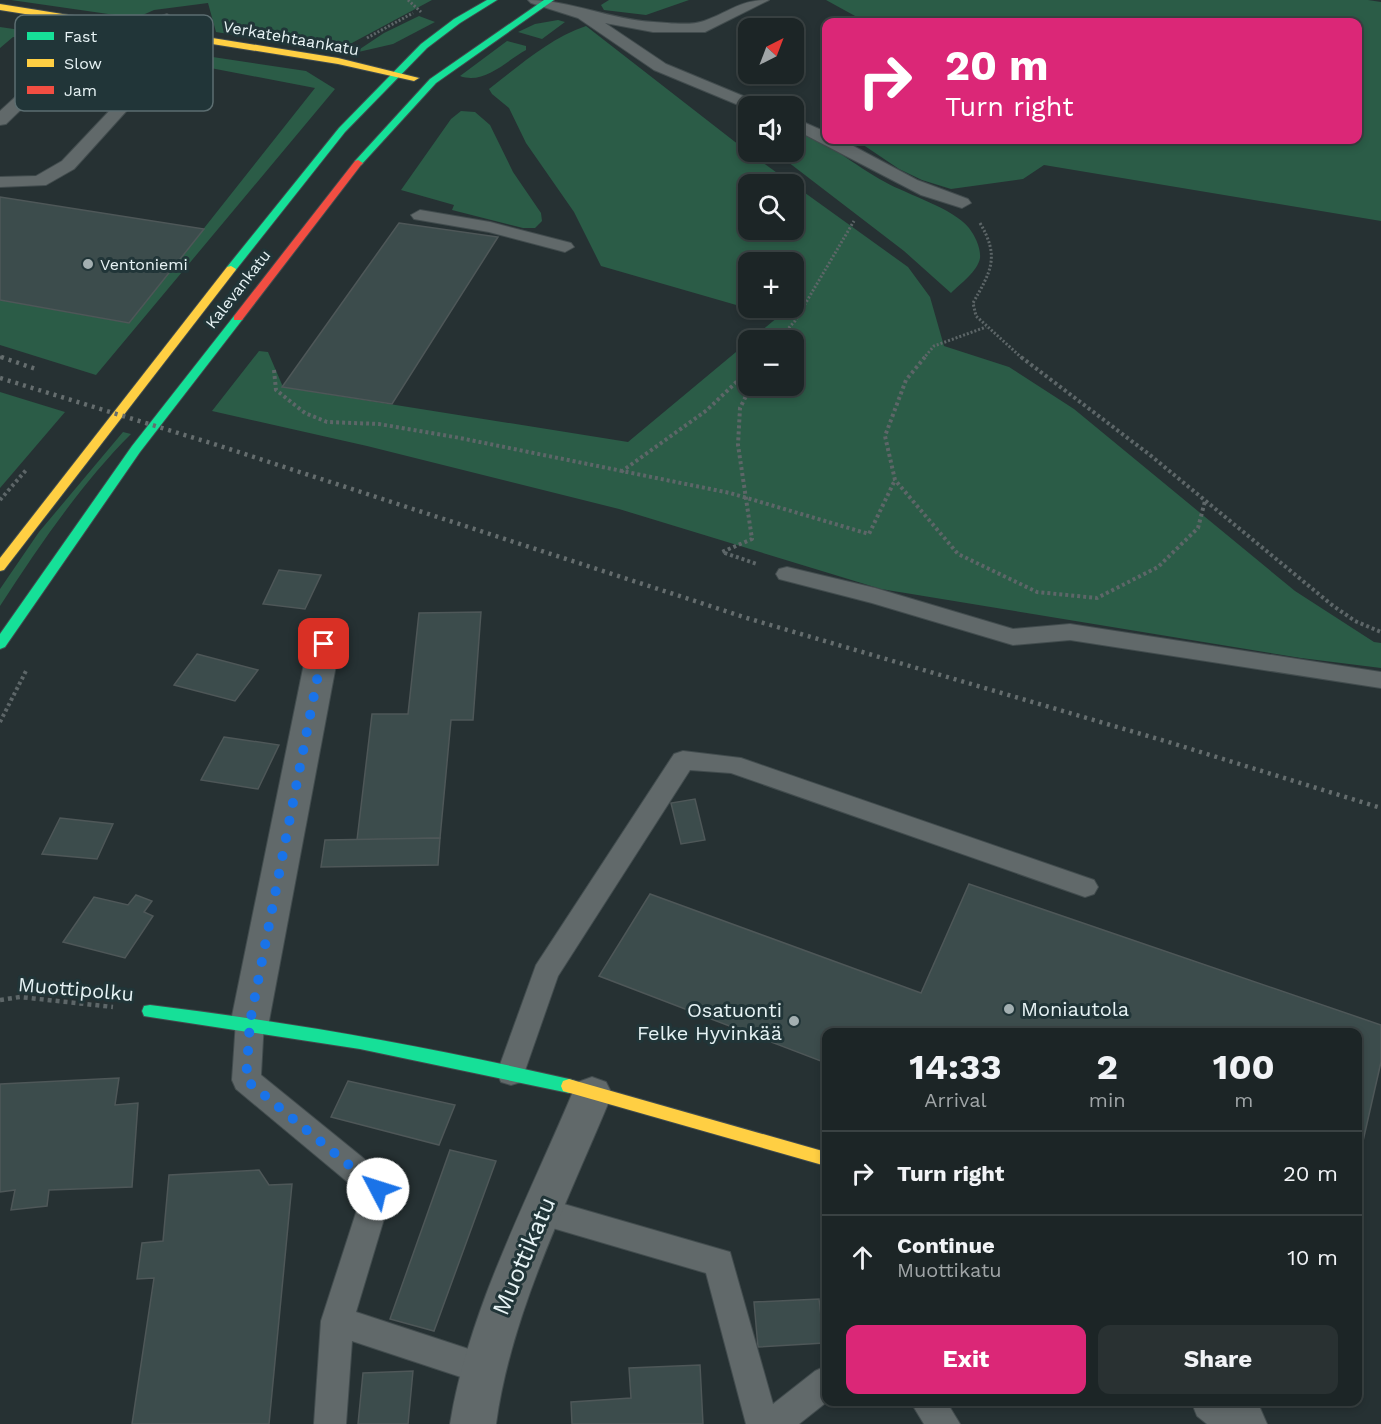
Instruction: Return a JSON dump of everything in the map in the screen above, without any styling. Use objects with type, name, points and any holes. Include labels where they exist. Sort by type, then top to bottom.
[{"type":"main road","name":"Kalevankatu","points":[[0,567],[285,199],[342,130],[395,74],[432,40],[493,0]]},
{"type":"main road","name":"Kalevankatu","points":[[0,644],[136,449],[358,164],[433,81],[544,1]]},
{"type":"main road","name":"Verkatehtaankatu","points":[[0,7],[51,15]]},
{"type":"main road","name":"Verkatehtaankatu","points":[[213,41],[338,61],[433,81]]},
{"type":"main road","points":[[150,1011],[250,1022],[511,1072],[739,1132],[822,1159]]},
{"type":"street","points":[[250,1022],[324,644]]},
{"type":"street","name":"Muottikatu","points":[[473,1424],[482,1368],[495,1327],[592,1094]]},
{"type":"street","points":[[1220,1406],[1244,1424]]},
{"type":"lane","points":[[544,1],[583,15],[653,27],[705,27],[761,0]]},
{"type":"lane","points":[[583,15],[660,67],[738,99]]},
{"type":"lane","points":[[0,120],[15,106]]},
{"type":"lane","points":[[0,182],[40,181],[68,165],[117,111]]},
{"type":"lane","points":[[804,128],[822,136]]},
{"type":"lane","points":[[837,144],[907,183],[938,197],[962,202]]},
{"type":"lane","points":[[420,215],[490,227],[565,247]]},
{"type":"lane","points":[[787,574],[875,596],[1013,637],[1070,632],[1381,680]]},
{"type":"lane","points":[[511,1072],[546,973],[683,760],[732,764],[1085,887]]},
{"type":"lane","points":[[250,1022],[246,1080],[378,1189],[337,1321],[330,1424]]},
{"type":"lane","points":[[543,1212],[719,1262],[762,1424]]},
{"type":"lane","points":[[337,1321],[482,1368]]},
{"type":"lane","points":[[773,1424],[822,1385]]},
{"type":"lane","points":[[930,1406],[944,1424]]},
{"type":"path","points":[[408,0],[418,11]]},
{"type":"path","points":[[962,202],[981,224],[994,247],[994,266],[973,303],[976,316],[986,327],[1332,605],[1355,621],[1381,632]]},
{"type":"path","points":[[787,330],[795,321],[854,221]]},
{"type":"path","points":[[986,327],[934,346],[906,380],[885,436],[895,480],[958,554],[1037,592],[1097,598],[1158,567],[1198,528],[1205,501]]},
{"type":"path","points":[[274,370],[276,390],[305,413],[327,422],[379,424],[460,438],[744,497],[869,534],[895,480]]},
{"type":"path","points":[[621,472],[707,410],[738,381]]},
{"type":"path","points":[[746,396],[740,408],[738,445],[744,497],[752,538],[722,552],[787,574]]},
{"type":"path","points":[[0,722],[32,660]]},
{"type":"path","name":"Muottipolku","points":[[0,1000],[20,997],[150,1011]]},
{"type":"green space","points":[[11,0],[432,0],[337,51],[216,32],[208,3],[154,10],[143,15],[115,15]]},
{"type":"green space","points":[[609,0],[689,0],[646,15],[604,10],[601,5]]},
{"type":"green space","points":[[826,0],[1368,0],[1381,2],[1381,221],[1044,165],[1023,179],[951,189],[922,180],[899,169],[862,144],[1362,144],[1362,18],[859,18]]},
{"type":"green space","points":[[419,16],[435,22],[393,44],[354,53],[384,33]]},
{"type":"green space","points":[[558,20],[565,22],[542,39],[518,32],[535,24]]},
{"type":"green space","points":[[586,26],[738,144],[738,162],[762,162],[779,174],[738,174],[738,240],[804,240],[804,192],[908,267],[930,297],[944,346],[1009,367],[1074,409],[1295,591],[1374,642],[1381,643],[1381,668],[1301,658],[881,589],[619,509],[367,446],[212,411],[259,351],[268,352],[283,387],[628,442],[738,350],[738,396],[804,396],[804,330],[762,330],[777,318],[804,318],[804,252],[738,252],[738,305],[601,266],[574,212],[526,143],[509,108],[489,89],[535,53]]},
{"type":"green space","points":[[0,27],[15,29],[15,37],[0,48]]},
{"type":"green space","points":[[507,41],[526,46],[526,50],[486,75],[469,78],[460,76]]},
{"type":"green space","points":[[213,57],[306,71],[335,89],[96,375],[0,345],[0,300],[129,323],[315,88],[213,68]]},
{"type":"green space","points":[[461,111],[475,112],[490,125],[513,172],[541,213],[542,221],[535,228],[523,228],[452,210],[454,205],[401,190],[451,119]]},
{"type":"green space","points":[[804,133],[885,182],[941,208],[962,221],[977,242],[980,250],[979,263],[951,293],[904,251],[788,162],[804,162]]},
{"type":"green space","points":[[0,392],[65,412],[0,488]]},
{"type":"green space","points":[[123,432],[131,434],[95,474],[45,538],[0,606],[0,589],[39,532]]},
{"type":"building","name":"Ventoniemi","points":[[0,197],[204,229],[129,323],[0,300]]},
{"type":"building","points":[[399,223],[498,237],[392,404],[282,387]]},
{"type":"building","points":[[279,570],[321,575],[305,609],[263,604]]},
{"type":"building","points":[[481,612],[473,720],[451,720],[440,838],[357,840],[372,714],[408,714],[419,613]]},
{"type":"building","points":[[197,654],[258,670],[235,701],[174,685]]},
{"type":"building","points":[[224,737],[279,745],[258,789],[201,780]]},
{"type":"building","points":[[695,799],[705,840],[681,844],[671,803]]},
{"type":"building","points":[[60,818],[113,824],[97,859],[42,854]]},
{"type":"building","points":[[440,838],[438,865],[321,867],[325,840]]},
{"type":"building","name":"Moniautola","points":[[969,884],[1381,1025],[1381,1062],[1362,1145],[1362,1028],[822,1028],[822,1061],[599,976],[650,894],[921,993]]},
{"type":"building","points":[[136,895],[152,901],[144,912],[153,916],[125,958],[63,942],[94,897],[128,905]]},
{"type":"building","points":[[119,1078],[115,1105],[138,1103],[132,1187],[49,1190],[47,1206],[11,1210],[15,1190],[0,1192],[0,1084]]},
{"type":"building","points":[[348,1081],[455,1105],[439,1145],[331,1117]]},
{"type":"building","points":[[450,1150],[496,1161],[434,1331],[390,1319]]},
{"type":"building","points":[[259,1170],[269,1185],[292,1184],[269,1424],[132,1424],[154,1278],[137,1279],[142,1243],[163,1241],[169,1175]]},
{"type":"building","points":[[819,1299],[822,1343],[758,1347],[754,1302]]},
{"type":"building","points":[[700,1365],[703,1424],[572,1424],[571,1402],[631,1398],[629,1368]]},
{"type":"building","points":[[413,1371],[408,1424],[358,1424],[363,1373]]},
{"type":"railway","points":[[0,357],[6,359]]},
{"type":"railway","points":[[1,357],[36,369]]},
{"type":"railway","points":[[0,378],[217,445],[750,619],[1165,741],[1381,808]]},
{"type":"traffic: fast","points":[[231,269],[342,130],[424,46],[457,21],[493,0]]},
{"type":"traffic: fast","points":[[358,163],[433,81],[550,0]]},
{"type":"traffic: fast","points":[[0,644],[136,449],[238,318]]},
{"type":"traffic: fast","points":[[150,1011],[360,1042],[569,1086]]},
{"type":"traffic: slow","points":[[0,7],[50,15]]},
{"type":"traffic: slow","points":[[213,41],[338,61],[414,78]]},
{"type":"traffic: slow","points":[[0,567],[231,269]]},
{"type":"traffic: slow","points":[[569,1086],[822,1158]]},
{"type":"traffic: jam","points":[[238,318],[358,163]]},
{"type":"place","name":"Ventoniemi","points":[[88,264]]},
{"type":"place","name":"Moniautola","points":[[1009,1009]]},
{"type":"place","name":"Osatuonti Felke Hyvinkää","points":[[794,1021]]},
{"type":"route","points":[[324,644],[250,1022],[246,1080],[378,1189]]}]
